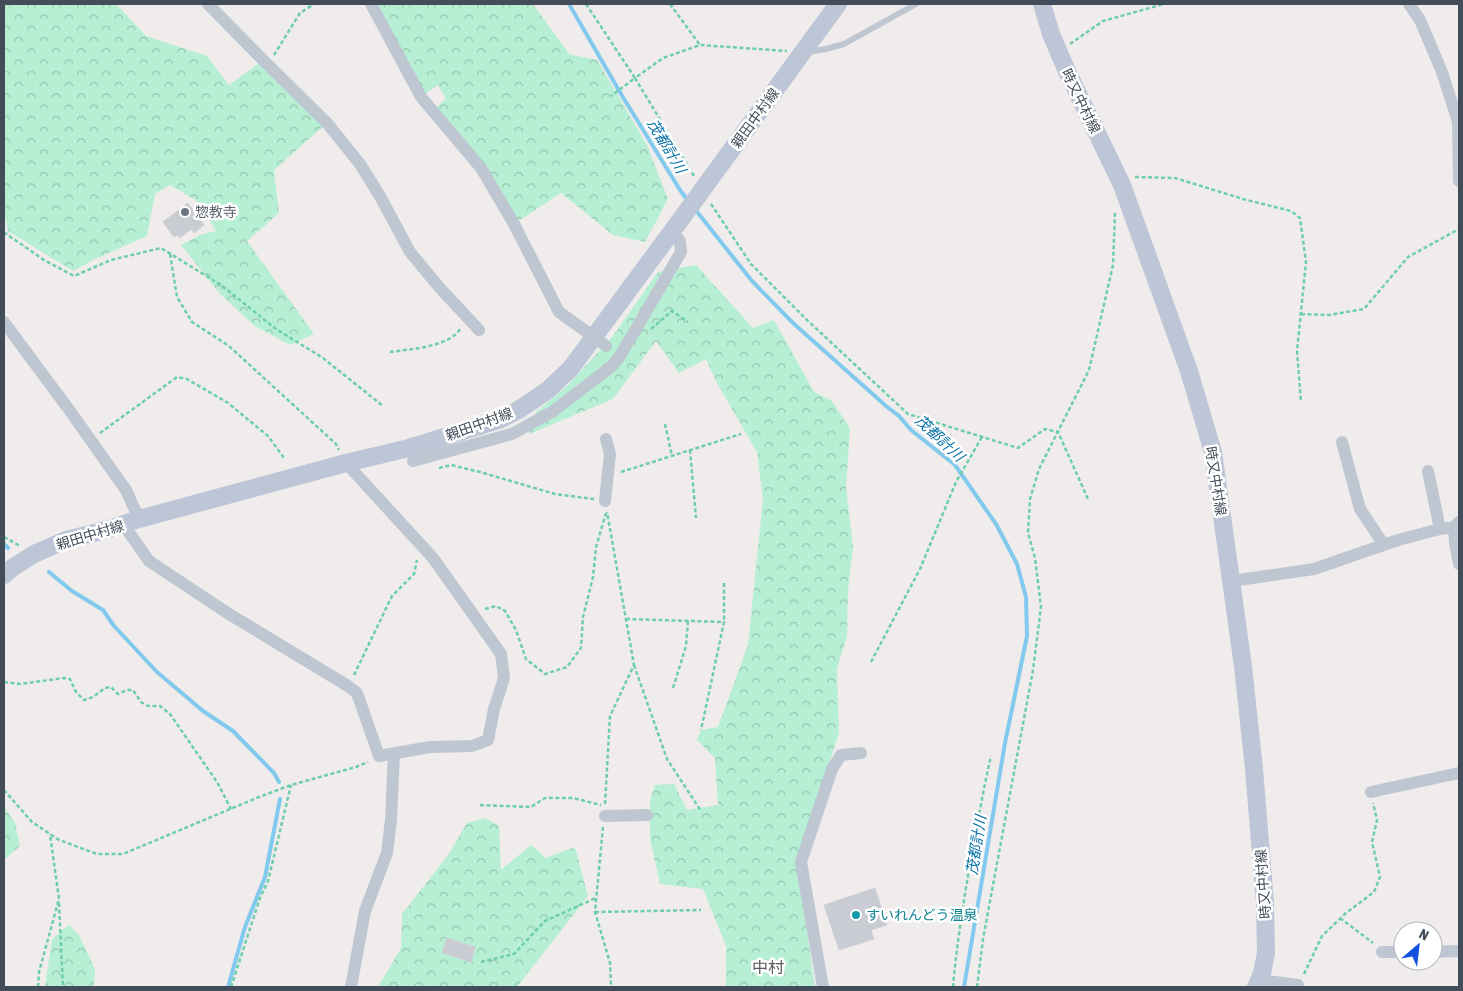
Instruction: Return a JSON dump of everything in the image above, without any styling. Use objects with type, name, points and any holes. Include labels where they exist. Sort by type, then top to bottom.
[{"type":"main road","name":"親田中村線","points":[[4,576],[12,568],[34,554],[66,540],[346,463],[406,450],[499,420],[520,409],[548,390],[571,368],[684,215],[702,181],[838,4]]},
{"type":"main road","name":"時又中村線","points":[[1042,4],[1051,34],[1119,180],[1189,370],[1213,452],[1232,582],[1254,769],[1265,903],[1266,952],[1258,984]]},
{"type":"street","points":[[208,4],[327,123],[360,164],[410,252],[478,330]]},
{"type":"street","points":[[371,4],[421,97],[481,168],[514,224],[560,312],[620,356]]},
{"type":"street","points":[[1410,4],[1420,20],[1442,72],[1458,122],[1459,181]]},
{"type":"street","points":[[413,462],[512,434],[552,412],[612,366],[620,356],[682,252],[680,241],[672,232]]},
{"type":"street","points":[[4,322],[126,490],[131,522],[149,561],[229,614],[357,693],[379,756],[430,747],[472,746],[488,740],[494,709],[504,678],[500,654],[433,558],[346,463]]},
{"type":"street","points":[[605,501],[610,454],[606,439]]},
{"type":"street","points":[[1342,442],[1360,509],[1384,545]]},
{"type":"street","points":[[1428,471],[1440,529]]},
{"type":"street","points":[[1232,582],[1314,569],[1384,545],[1457,525],[1454,543],[1459,564]]},
{"type":"street","points":[[823,987],[801,862],[832,769],[841,755],[861,753]]},
{"type":"street","points":[[351,987],[365,911],[387,853],[391,820],[394,754]]},
{"type":"street","points":[[1371,792],[1459,773]]},
{"type":"street","points":[[605,811],[647,815]]},
{"type":"street","points":[[1443,952],[1459,951]]},
{"type":"street","points":[[1382,952],[1393,952]]},
{"type":"street","points":[[1258,984],[1298,985]]},
{"type":"lane","points":[[803,52],[844,44],[916,4]]},
{"type":"path","points":[[268,65],[300,13],[314,4]]},
{"type":"path","points":[[586,4],[702,181]]},
{"type":"path","points":[[670,4],[700,45]]},
{"type":"path","points":[[1059,52],[1103,21],[1164,4]]},
{"type":"path","points":[[611,96],[663,58],[700,45],[803,52]]},
{"type":"path","points":[[1119,180],[1127,176],[1175,178],[1243,199],[1291,211],[1300,218],[1306,262],[1297,351],[1301,402]]},
{"type":"path","points":[[711,204],[751,264],[807,320],[908,414],[1018,448],[1045,429],[1058,432]]},
{"type":"path","points":[[977,987],[983,939],[1033,670],[1041,606],[1035,558],[1028,533],[1030,499],[1039,469],[1089,370],[1113,266],[1113,221],[1116,205]]},
{"type":"path","points":[[1301,314],[1329,315],[1364,310],[1408,257],[1459,229]]},
{"type":"path","points":[[4,234],[44,260],[74,276],[112,260],[161,248],[222,284],[276,329],[323,358],[383,406]]},
{"type":"path","points":[[170,254],[178,297],[192,322],[229,346],[336,444],[346,463]]},
{"type":"path","points":[[650,330],[672,310],[688,322]]},
{"type":"path","points":[[390,352],[438,345],[459,332],[465,316]]},
{"type":"path","points":[[90,440],[177,377],[188,379],[228,403],[268,436],[284,458]]},
{"type":"path","points":[[665,424],[672,456]]},
{"type":"path","points":[[1058,432],[1088,499]]},
{"type":"path","points":[[608,476],[741,434]]},
{"type":"path","points":[[870,662],[920,569],[956,482],[982,438]]},
{"type":"path","points":[[690,450],[696,518]]},
{"type":"path","points":[[437,469],[451,465],[554,494],[605,501]]},
{"type":"path","points":[[472,613],[496,606],[505,611],[516,630],[526,659],[545,674],[567,667],[581,648],[583,618],[593,576],[596,547],[607,510],[634,666],[667,759],[701,812]]},
{"type":"path","points":[[348,686],[392,596],[414,574],[418,560],[411,553]]},
{"type":"path","points":[[701,730],[724,622],[724,583]]},
{"type":"path","points":[[626,619],[724,622]]},
{"type":"path","points":[[673,688],[686,646],[688,621]]},
{"type":"path","points":[[612,987],[610,962],[594,912],[605,811],[610,716],[634,666]]},
{"type":"path","points":[[4,682],[20,684],[64,678],[70,679],[76,692],[84,700],[94,698],[105,688],[111,687],[118,694],[126,690],[133,690],[141,702],[148,706],[160,706],[170,714],[218,782],[231,809]]},
{"type":"path","points":[[4,790],[32,822],[59,840],[97,854],[123,854],[259,797],[291,785],[356,768],[379,756]]},
{"type":"path","points":[[953,987],[964,899],[991,756]]},
{"type":"path","points":[[231,987],[260,898],[268,881],[291,785]]},
{"type":"path","points":[[1298,985],[1322,936],[1340,918],[1374,892],[1380,877],[1372,842],[1377,820],[1371,792]]},
{"type":"path","points":[[480,805],[532,807],[545,798],[573,798],[605,811]]},
{"type":"path","points":[[50,834],[59,899],[63,987]]},
{"type":"path","points":[[481,962],[514,954],[545,921],[596,898]]},
{"type":"path","points":[[38,987],[39,972],[59,899]]},
{"type":"path","points":[[594,912],[701,910]]},
{"type":"path","points":[[1340,918],[1373,943],[1384,944],[1382,952]]},
{"type":"green space","points":[[4,4],[116,4],[146,36],[207,56],[229,85],[263,60],[327,123],[274,170],[279,213],[247,241],[314,334],[290,345],[255,326],[221,295],[181,245],[200,235],[216,231],[197,201],[170,185],[155,194],[147,236],[73,271],[8,231],[4,209]]},
{"type":"green space","points":[[371,4],[533,4],[569,54],[597,60],[647,145],[668,199],[645,242],[613,235],[561,193],[514,224],[432,111],[446,99],[438,85],[421,97]]},
{"type":"green space","points":[[696,265],[753,328],[774,320],[814,392],[831,400],[850,428],[846,487],[853,547],[848,591],[847,636],[837,669],[839,733],[797,861],[815,987],[726,987],[726,946],[703,889],[660,884],[650,839],[650,800],[655,785],[674,784],[687,810],[718,805],[715,758],[697,740],[701,730],[718,727],[748,645],[763,499],[757,452],[717,383],[706,359],[679,373],[656,341],[613,399],[529,434],[536,412],[567,386],[613,336],[658,272]]},
{"type":"green space","points":[[4,807],[15,823],[20,846],[4,860]]},
{"type":"green space","points":[[485,818],[499,826],[501,870],[531,845],[546,858],[575,847],[588,896],[517,987],[378,987],[401,948],[402,914],[448,855],[467,823]]},
{"type":"green space","points":[[69,925],[79,935],[95,969],[94,987],[45,987],[52,939]]},
{"type":"building","name":"惣教寺","points":[[188,203],[204,225],[194,233],[191,229],[180,238],[178,235],[174,237],[163,222]]},
{"type":"building","name":"すいれんどう温泉","points":[[875,888],[887,925],[871,930],[874,939],[839,950],[824,905]]},
{"type":"building","points":[[447,938],[475,947],[471,962],[442,953]]},
{"type":"waterway","name":"茂都計川","points":[[569,4],[621,94],[688,201]]},
{"type":"waterway","name":"茂都計川","points":[[694,208],[752,281],[793,323],[899,416],[911,430],[955,465],[996,524],[1017,564],[1026,597],[1027,636],[1005,743],[964,987]]},
{"type":"waterway","points":[[4,544],[8,548]]},
{"type":"waterway","points":[[49,572],[72,591],[103,610],[114,626],[157,672],[203,711],[233,731],[274,773],[279,782]]},
{"type":"waterway","points":[[228,987],[245,927],[265,877],[280,799]]},
{"type":"place","name":"惣教寺","points":[[185,212]]},
{"type":"place","name":"すいれんどう温泉","points":[[856,915]]},
{"type":"district","name":"中村","points":[[768,967]]}]
